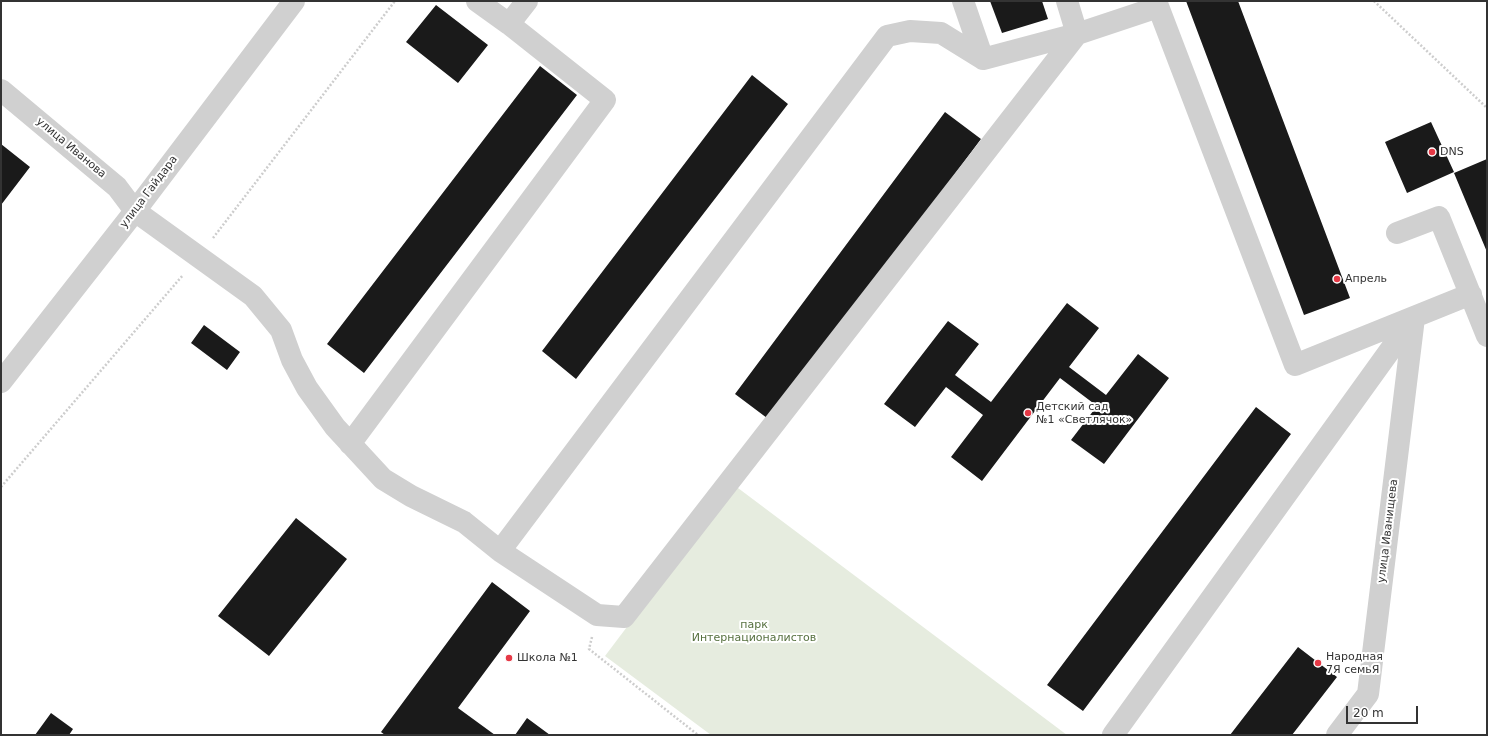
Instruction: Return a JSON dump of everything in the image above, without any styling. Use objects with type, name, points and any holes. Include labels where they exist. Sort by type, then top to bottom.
[{"type":"street","name":"улица Гайдара","points":[[1,382],[135,211],[294,1]]},
{"type":"street","points":[[350,444],[605,100],[509,24],[477,1]]},
{"type":"street","points":[[509,24],[527,1]]},
{"type":"street","points":[[963,1],[983,59]]},
{"type":"street","points":[[1067,1],[1077,34]]},
{"type":"street","points":[[500,551],[887,36],[910,31],[940,33],[983,59],[1077,34],[1157,4],[1295,365],[1471,294]]},
{"type":"street","points":[[597,615],[624,617],[1077,34]]},
{"type":"street","name":"улица Иванова","points":[[1,90],[117,186],[135,211],[253,296],[281,330],[292,360],[307,388],[335,427],[383,479],[411,496],[464,522],[500,551],[597,615]]},
{"type":"street","points":[[1397,233],[1439,217],[1487,336]]},
{"type":"street","points":[[1113,735],[1414,317]]},
{"type":"street","name":"улица Иванищева","points":[[1337,735],[1368,694],[1414,317]]},
{"type":"path","points":[[1,487],[199,256],[395,1]]},
{"type":"path","points":[[1374,1],[1487,108]]},
{"type":"path","points":[[597,615],[589,649],[698,735]]},
{"type":"green space","name":"парк Интернационалистов","points":[[734,485],[1067,735],[711,735],[605,656]]},
{"type":"building","points":[[990,1],[1042,1],[1048,19],[1002,33]]},
{"type":"building","points":[[1186,1],[1238,1],[1350,298],[1304,315]]},
{"type":"building","points":[[436,5],[488,45],[458,83],[406,42]]},
{"type":"building","points":[[540,66],[577,95],[364,373],[327,344]]},
{"type":"building","points":[[752,75],[788,104],[576,379],[542,351]]},
{"type":"building","points":[[945,112],[981,139],[771,421],[735,394]]},
{"type":"building","points":[[1431,122],[1454,172],[1407,193],[1385,142]]},
{"type":"building","points":[[1,144],[30,167],[1,205]]},
{"type":"building","points":[[1487,159],[1487,252],[1454,173]]},
{"type":"building","points":[[1067,303],[1099,328],[1069,367],[1106,395],[1138,354],[1169,378],[1104,464],[1071,440],[1097,406],[1060,378],[982,481],[951,457],[983,415],[946,387],[915,427],[884,404],[948,321],[979,344],[955,375],[991,402]]},
{"type":"building","points":[[204,325],[240,352],[227,370],[191,343]]},
{"type":"building","points":[[1256,407],[1291,434],[1083,711],[1047,685]]},
{"type":"building","points":[[296,518],[347,559],[269,656],[218,616]]},
{"type":"building","points":[[492,582],[530,611],[458,708],[495,735],[385,735],[381,732]]},
{"type":"building","points":[[1298,647],[1337,677],[1292,735],[1230,735]]},
{"type":"building","points":[[51,713],[73,729],[69,735],[35,735]]},
{"type":"building","points":[[527,718],[550,735],[515,735]]},
{"type":"place","name":"DNS","points":[[1432,152]]},
{"type":"place","name":"Апрель","points":[[1337,279]]},
{"type":"place","name":"Детский сад №1 «Светлячок»","points":[[1028,413]]},
{"type":"place","name":"Школа №1","points":[[509,658]]},
{"type":"place","name":"Народная 7Я семьЯ","points":[[1318,663]]}]
